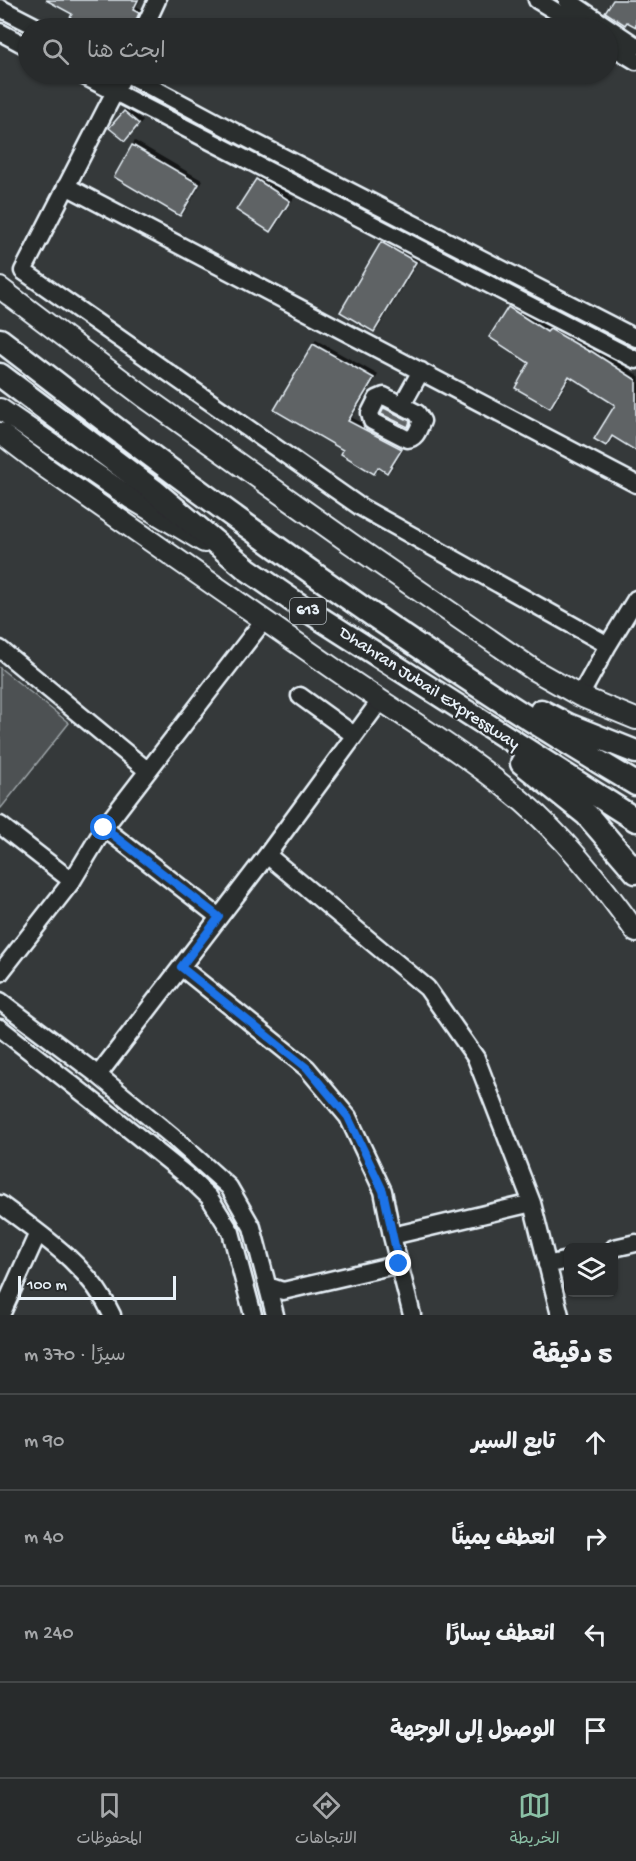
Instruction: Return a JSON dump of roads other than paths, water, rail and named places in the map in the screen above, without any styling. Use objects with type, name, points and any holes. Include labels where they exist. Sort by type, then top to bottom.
[{"type":"highway","name":"Dhahran Jubail Expressway","points":[[0,340],[198,491],[418,646],[636,784]]},
{"type":"highway","name":"Dhahran Jubail Expressway","points":[[0,375],[153,490],[247,568],[296,603],[636,820]]},
{"type":"highway","points":[[418,646],[568,725],[636,752]]},
{"type":"highway","points":[[416,681],[587,815],[636,872]]},
{"type":"main road","points":[[0,288],[143,396],[341,537],[534,670],[580,696],[636,719]]},
{"type":"main road","points":[[0,409],[132,499],[247,568]]},
{"type":"main road","points":[[0,433],[46,468],[474,764],[523,802],[575,852],[636,932]]},
{"type":"street","points":[[149,18],[157,0]]},
{"type":"street","points":[[537,0],[590,14]]},
{"type":"street","points":[[567,0],[590,14]]},
{"type":"street","points":[[0,9],[18,18]]},
{"type":"street","points":[[0,32],[18,42]]},
{"type":"street","points":[[618,35],[636,46]]},
{"type":"street","points":[[618,50],[636,61]]},
{"type":"street","points":[[101,84],[636,360]]},
{"type":"street","points":[[119,84],[23,271],[359,506],[608,645]]},
{"type":"street","points":[[143,84],[636,338]]},
{"type":"street","points":[[66,186],[636,484]]},
{"type":"street","points":[[402,405],[421,371]]},
{"type":"street","points":[[580,696],[636,599]]},
{"type":"street","points":[[0,973],[72,881],[104,828],[264,620]]},
{"type":"street","points":[[0,649],[148,771]]},
{"type":"street","points":[[300,696],[354,735]]},
{"type":"street","points":[[98,1076],[267,855],[380,701]]},
{"type":"street","points":[[0,825],[72,881]]},
{"type":"street","points":[[104,828],[219,917]]},
{"type":"street","points":[[267,855],[427,988],[477,1058],[532,1203],[560,1315]]},
{"type":"street","points":[[181,967],[307,1068],[348,1117],[383,1191],[412,1315]]},
{"type":"street","points":[[0,1001],[98,1076],[173,1137],[229,1187],[252,1227],[275,1315]]},
{"type":"street","points":[[0,1028],[129,1128],[209,1197],[231,1232],[252,1315]]},
{"type":"street","points":[[392,1236],[532,1203]]},
{"type":"street","points":[[0,1204],[79,1267],[96,1287],[112,1315]]},
{"type":"street","points":[[1,1315],[38,1233]]},
{"type":"street","points":[[618,1247],[636,1243]]},
{"type":"street","points":[[547,1265],[564,1261]]},
{"type":"street","points":[[268,1286],[283,1291],[399,1264]]}]
